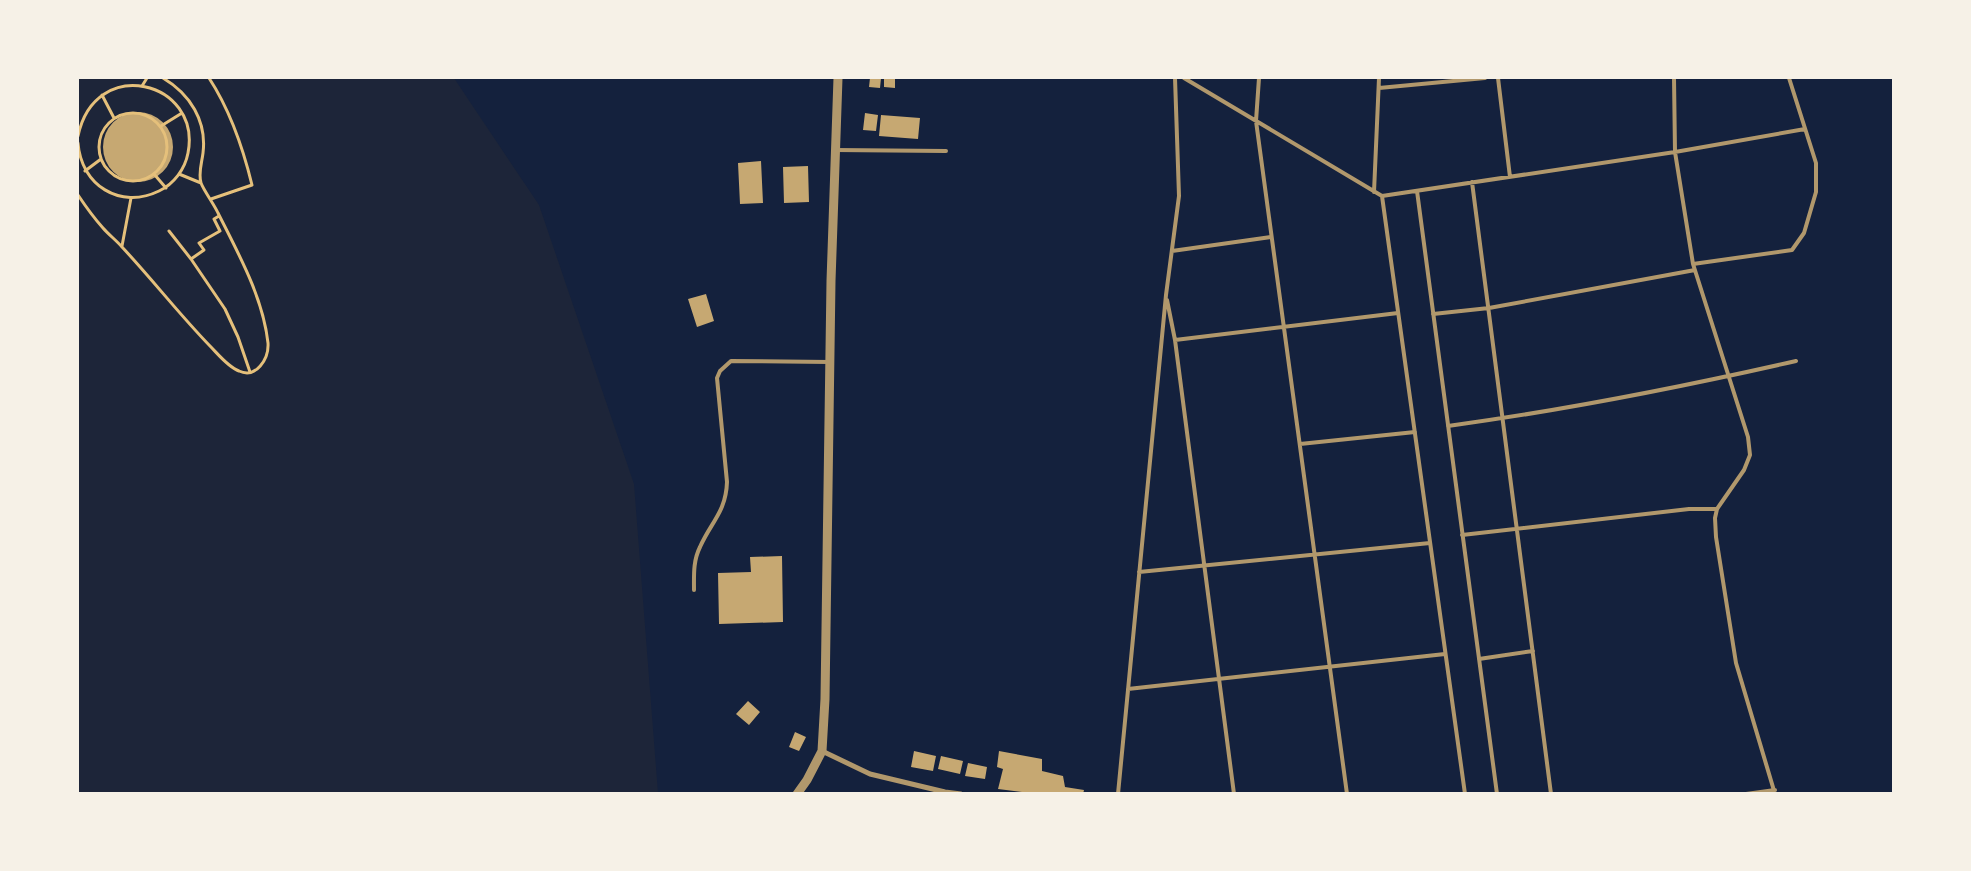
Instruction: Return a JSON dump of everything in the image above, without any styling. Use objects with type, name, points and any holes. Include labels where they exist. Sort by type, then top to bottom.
[{"type":"street","points":[[798,794],[822,751],[838,78]]},
{"type":"street","points":[[822,751],[870,774],[961,794]]},
{"type":"lane","points":[[1118,794],[1166,295],[1180,196],[1174,78]]},
{"type":"lane","points":[[1184,78],[1382,196],[1675,152],[1805,129]]},
{"type":"lane","points":[[1259,78],[1256,121],[1347,794]]},
{"type":"lane","points":[[1374,192],[1379,78]]},
{"type":"lane","points":[[1379,88],[1485,78]]},
{"type":"lane","points":[[1498,78],[1510,177]]},
{"type":"lane","points":[[1674,78],[1675,152],[1693,264],[1748,437],[1750,455],[1744,470],[1716,509],[1715,518],[1716,537],[1736,663],[1775,792],[1746,794]]},
{"type":"lane","points":[[1693,264],[1792,250],[1804,234],[1816,192],[1816,163],[1789,78]]},
{"type":"lane","points":[[835,150],[946,151]]},
{"type":"lane","points":[[1472,182],[1551,794]]},
{"type":"lane","points":[[1417,191],[1497,794]]},
{"type":"lane","points":[[1382,196],[1465,794]]},
{"type":"lane","points":[[1172,251],[1271,237]]},
{"type":"lane","points":[[1433,314],[1489,308],[1695,270]]},
{"type":"lane","points":[[1166,295],[1175,340],[1234,794]]},
{"type":"lane","points":[[1175,340],[1398,313]]},
{"type":"lane","points":[[694,590],[694,566],[699,548],[722,511],[727,497],[728,482],[717,378],[720,371],[732,361],[830,362]]},
{"type":"lane","points":[[1448,426],[1502,418],[1728,376],[1796,361]]},
{"type":"lane","points":[[1300,444],[1415,432]]},
{"type":"lane","points":[[1462,535],[1689,509],[1716,509]]},
{"type":"lane","points":[[1140,572],[1430,543]]},
{"type":"lane","points":[[1479,659],[1533,651]]},
{"type":"lane","points":[[1128,689],[1445,654]]},
{"type":"path","points":[[142,86],[147,78]]},
{"type":"path","points":[[78,196],[104,229],[122,246],[178,313],[224,359],[239,372],[250,372],[262,365],[268,355],[265,326],[258,299],[220,216],[201,183],[200,170],[204,140],[202,124],[186,96],[176,85],[163,78]]},
{"type":"path","points":[[208,78],[227,111],[245,156],[252,185],[211,199]]},
{"type":"path","points":[[78,136],[81,121],[89,106],[102,95],[119,87],[142,86],[155,89],[170,98],[182,113],[188,128],[190,144],[187,160],[179,174],[166,188],[149,196],[131,198],[113,195],[97,185],[85,171],[79,156],[78,143]]},
{"type":"path","points":[[102,95],[114,118]]},
{"type":"path","points":[[139,113],[154,119],[161,126],[168,146],[162,166],[154,174],[140,181],[124,180],[110,172],[101,159],[99,148],[100,136],[114,118],[123,114],[139,113]]},
{"type":"path","points":[[161,126],[182,113]]},
{"type":"path","points":[[85,171],[101,159]]},
{"type":"path","points":[[154,174],[166,188]]},
{"type":"path","points":[[179,174],[201,183]]},
{"type":"path","points":[[122,246],[131,198]]},
{"type":"path","points":[[191,258],[204,250],[199,243],[220,231],[214,219],[220,216]]},
{"type":"path","points":[[169,231],[191,258],[225,309],[238,337],[250,372]]},
{"type":"shaded area","points":[[78,78],[454,78],[539,205],[634,484],[658,793],[78,793]]},
{"type":"building","points":[[870,78],[881,78],[880,88],[869,87]]},
{"type":"building","points":[[884,78],[895,78],[895,88],[884,87]]},
{"type":"building","points":[[138,112],[151,115],[163,122],[170,134],[173,147],[170,160],[163,172],[151,179],[138,182],[125,179],[113,172],[106,160],[103,147],[106,134],[113,122],[125,115]]},
{"type":"building","points":[[865,113],[878,115],[876,131],[863,130]]},
{"type":"building","points":[[881,115],[920,118],[918,139],[879,136]]},
{"type":"building","points":[[761,161],[763,203],[740,204],[738,163]]},
{"type":"building","points":[[808,166],[809,202],[784,203],[783,167]]},
{"type":"building","points":[[706,294],[714,321],[697,327],[688,299]]},
{"type":"building","points":[[782,556],[783,622],[719,624],[718,573],[751,572],[750,557]]},
{"type":"building","points":[[748,701],[760,712],[749,725],[736,714]]},
{"type":"building","points":[[795,732],[806,737],[799,751],[789,747]]},
{"type":"building","points":[[914,751],[936,756],[933,771],[911,767]]},
{"type":"building","points":[[999,751],[1042,759],[1042,771],[1063,776],[1065,787],[1084,790],[1083,794],[1038,794],[998,789],[1003,769],[997,767]]},
{"type":"building","points":[[941,756],[963,761],[960,774],[938,769]]},
{"type":"building","points":[[968,763],[987,767],[985,779],[965,776]]}]
